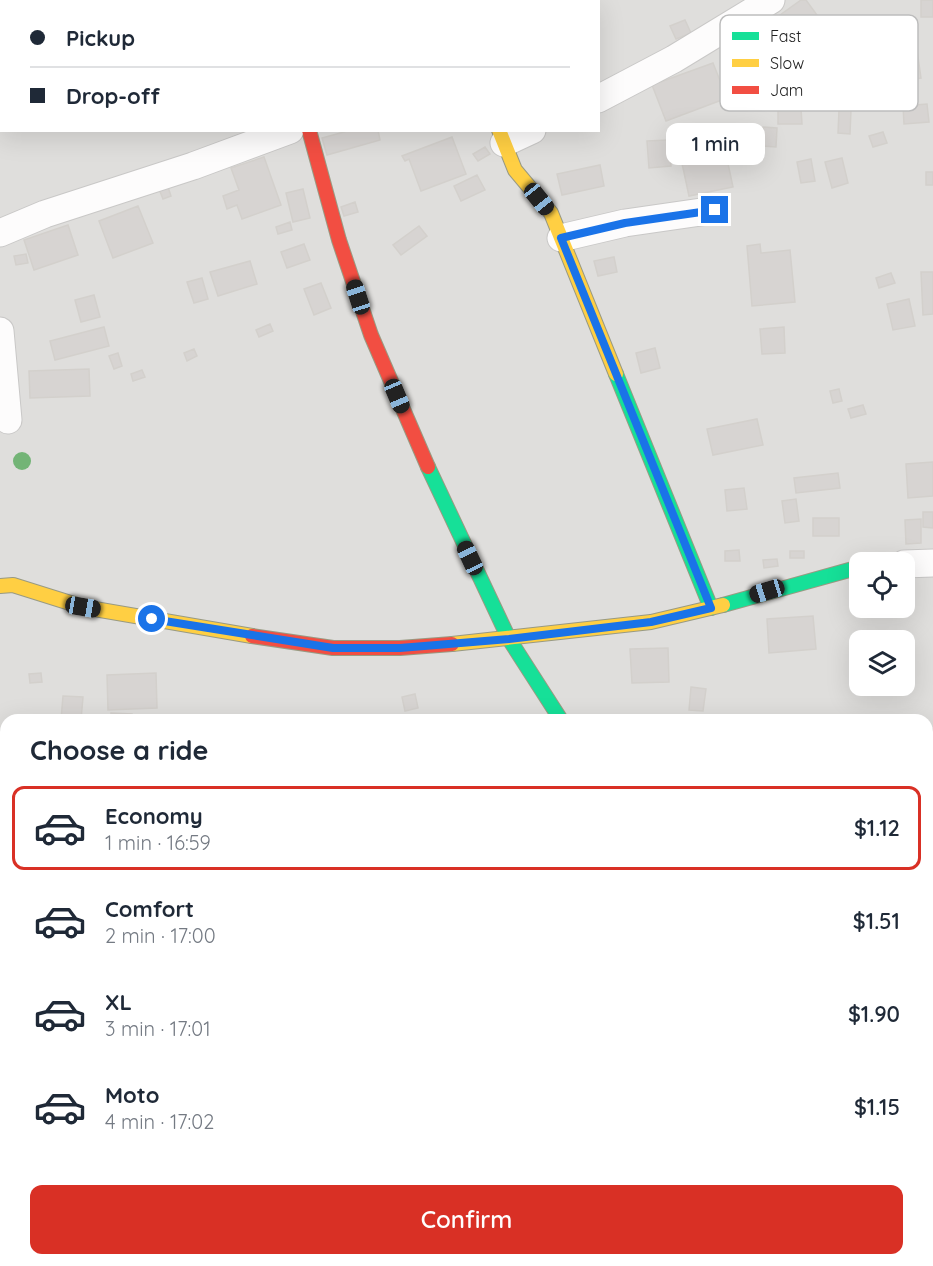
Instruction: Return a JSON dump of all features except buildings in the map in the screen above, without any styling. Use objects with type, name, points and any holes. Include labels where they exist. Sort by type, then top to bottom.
[{"type":"street","points":[[746,15],[771,0]]},
{"type":"street","points":[[600,98],[674,59],[720,31]]},
{"type":"street","points":[[0,233],[45,214],[193,166],[285,132]]},
{"type":"street","points":[[310,132],[339,240],[371,335],[432,476],[509,639],[557,714]]},
{"type":"street","points":[[523,132],[501,137],[515,170],[550,213],[711,608]]},
{"type":"street","points":[[561,238],[625,223],[715,210]]},
{"type":"street","points":[[0,331],[8,420]]},
{"type":"street","points":[[915,564],[933,563]]},
{"type":"street","points":[[0,586],[13,585],[83,607],[333,648],[400,648],[509,639],[651,622],[849,570]]},
{"type":"shaded area","points":[[600,0],[933,0],[933,714],[0,714],[0,132],[600,132]]},
{"type":"traffic: fast","points":[[616,374],[711,608]]},
{"type":"traffic: fast","points":[[428,467],[509,639],[557,714]]},
{"type":"traffic: fast","points":[[723,605],[849,570]]},
{"type":"traffic: slow","points":[[500,132],[515,170],[551,213],[616,374]]},
{"type":"traffic: slow","points":[[0,586],[13,585],[83,607],[252,636]]},
{"type":"traffic: slow","points":[[452,644],[651,622],[723,605]]},
{"type":"traffic: jam","points":[[310,132],[339,240],[371,335],[428,467]]},
{"type":"traffic: jam","points":[[252,636],[333,648],[400,648],[452,644]]},
{"type":"route","points":[[152,619],[333,648],[400,648],[509,639],[651,622],[711,608],[653,460],[561,238],[625,223],[715,210]]}]
